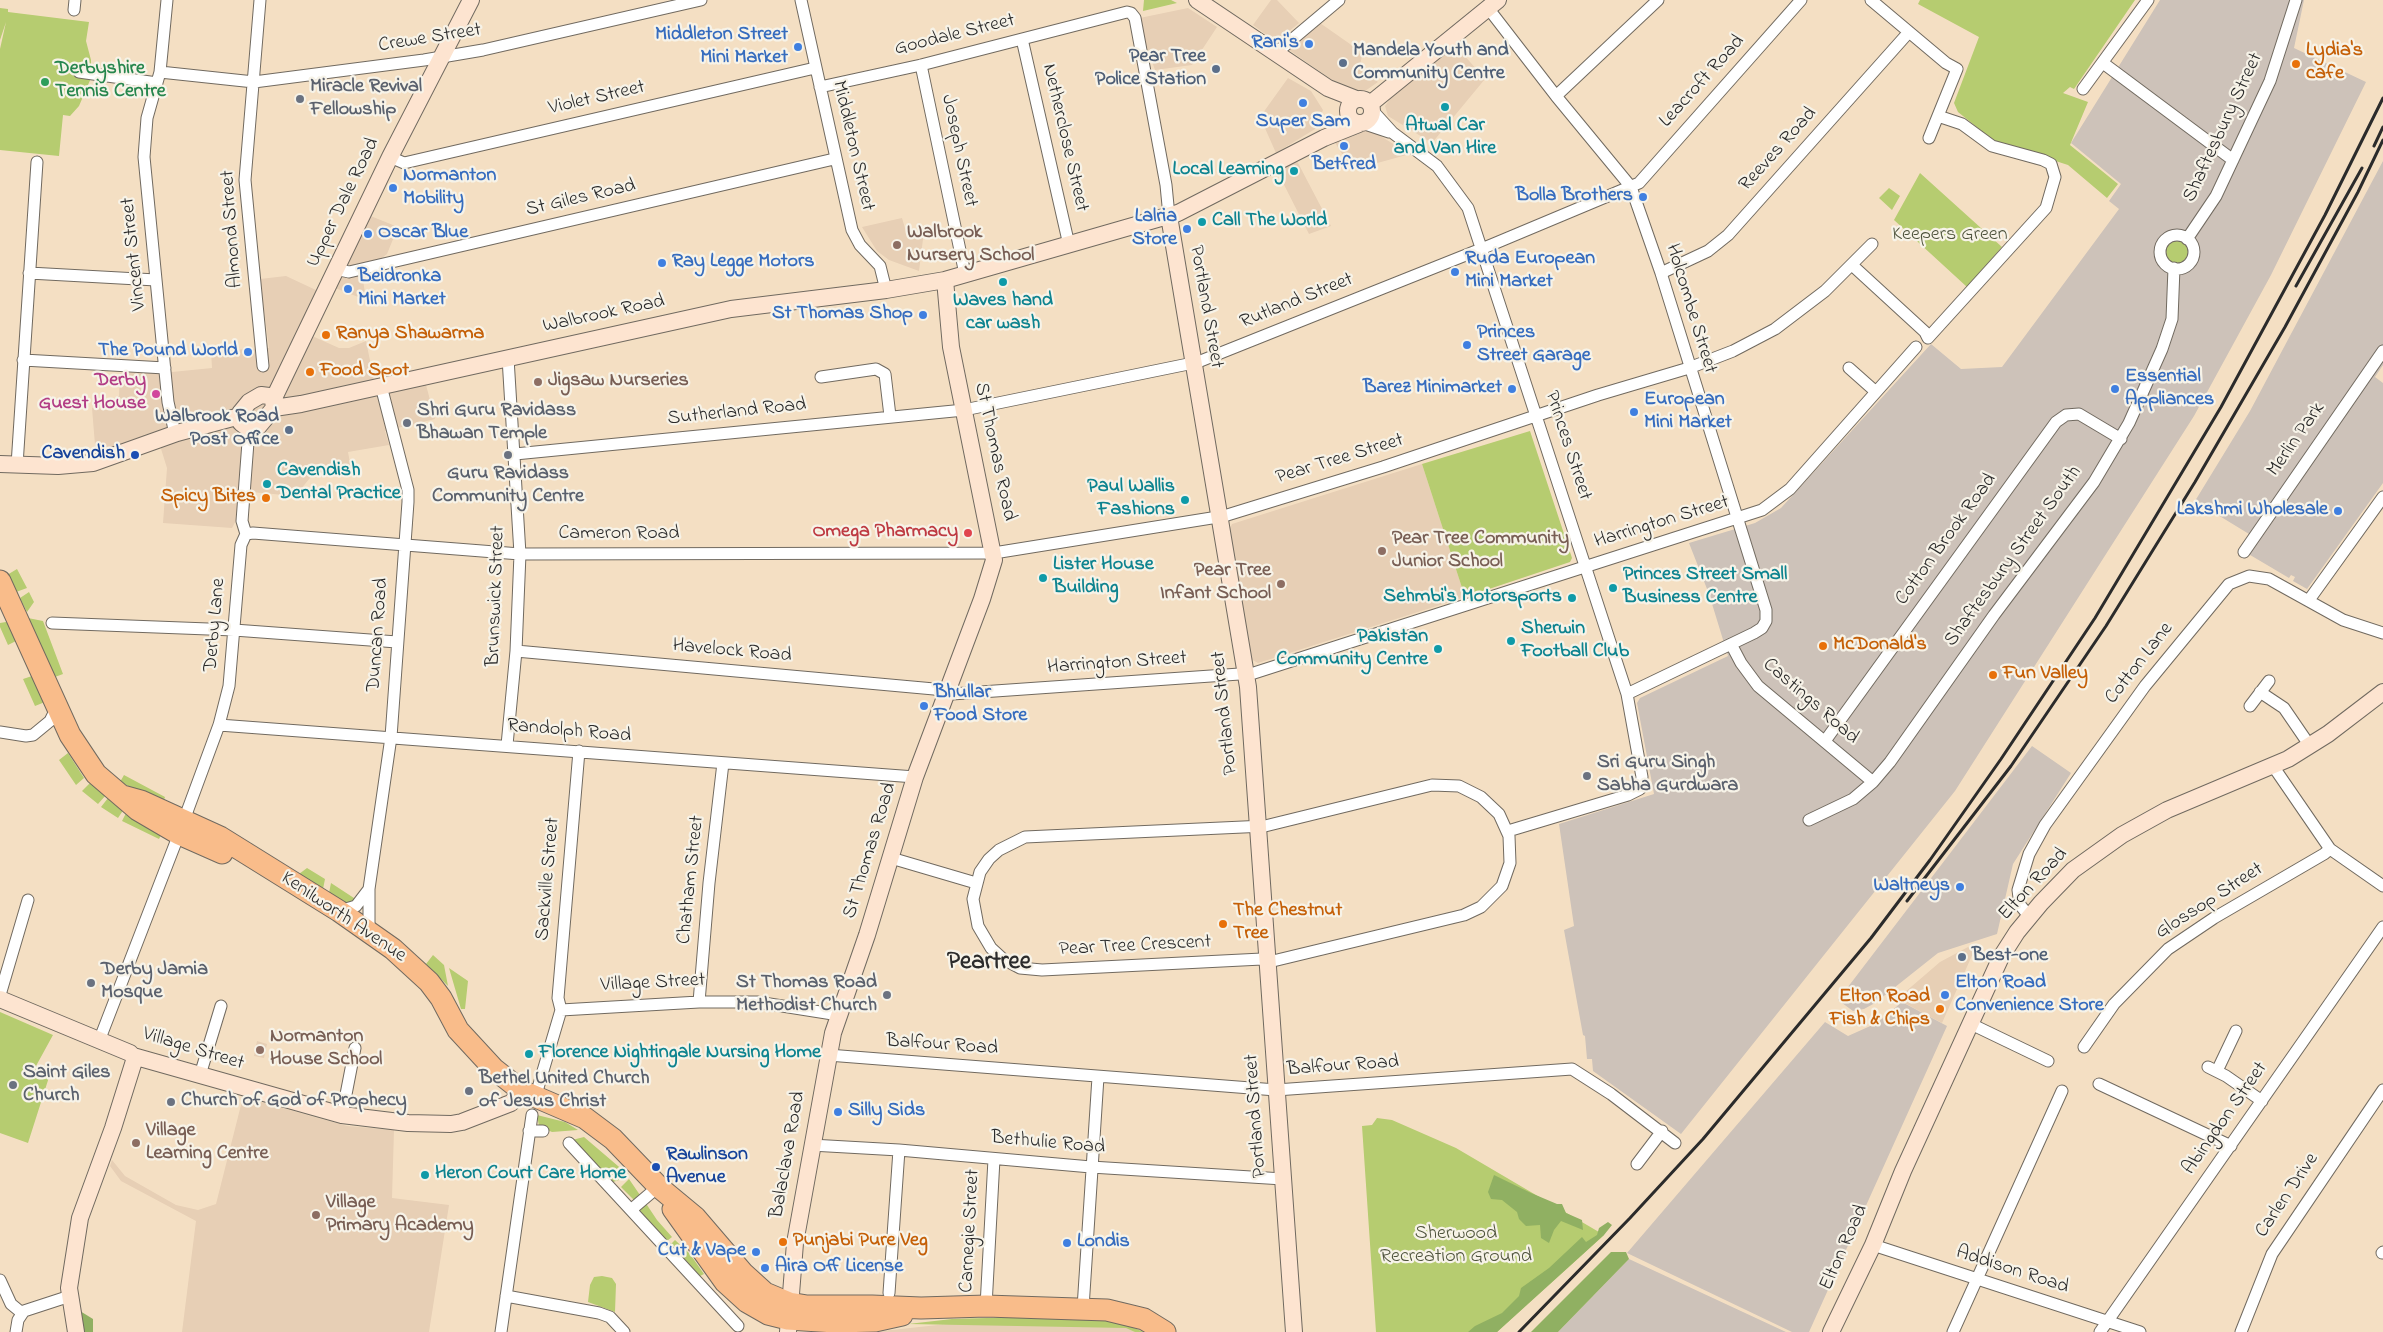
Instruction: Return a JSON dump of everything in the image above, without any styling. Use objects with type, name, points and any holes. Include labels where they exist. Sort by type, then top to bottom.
[{"type":"highway","name":"Kenilworth Avenue","points":[[0,581],[57,707],[83,756],[96,774],[138,810],[182,827],[215,850],[269,869],[369,931],[418,970],[441,998],[458,1030],[494,1069],[530,1101],[562,1107],[598,1127],[632,1157],[660,1187],[695,1217],[759,1289],[788,1318]]},
{"type":"highway","points":[[788,1318],[807,1306],[1083,1308],[1125,1313],[1144,1319],[1165,1332]]},
{"type":"highway","points":[[788,1318],[835,1322],[875,1320],[901,1316],[921,1308]]},
{"type":"highway","points":[[814,1332],[835,1322]]},
{"type":"street","name":"Vincent Street","points":[[167,0],[159,77],[147,118],[144,147],[168,402],[175,434]]},
{"type":"street","name":"Almond Street","points":[[260,0],[245,180],[263,366]]},
{"type":"street","name":"Upper Dale Road","points":[[244,422],[258,427],[274,404],[335,268],[471,0]]},
{"type":"street","name":"Crewe Street","points":[[79,72],[254,82],[441,58],[702,0]]},
{"type":"street","name":"Middleton Street","points":[[801,0],[834,159],[852,230],[860,245],[880,266],[886,290]]},
{"type":"street","points":[[1197,0],[1328,88],[1359,112]]},
{"type":"street","points":[[1276,53],[1339,0]]},
{"type":"street","points":[[1556,96],[1658,0]]},
{"type":"street","name":"Leacroft Road","points":[[1631,187],[1639,183],[1802,0]]},
{"type":"street","points":[[1871,0],[1946,64],[1957,69],[1929,138]]},
{"type":"street","points":[[2083,89],[2148,0]]},
{"type":"street","name":"Shaftesbury Street","points":[[2187,239],[2216,196],[2270,81],[2296,0]]},
{"type":"street","points":[[945,280],[1169,216],[1324,138],[1493,4]]},
{"type":"street","name":"Holcombe Street","points":[[1493,4],[1556,96],[1631,187],[1661,272],[1767,618],[1760,629],[1731,644]]},
{"type":"street","name":"Goodale Street","points":[[820,87],[921,65],[1127,12]]},
{"type":"street","name":"Portland Street","points":[[1127,12],[1135,18],[1166,185],[1169,216],[1250,704],[1294,1332]]},
{"type":"street","name":"Reeves Road","points":[[1661,272],[1708,251],[1728,235],[1909,32]]},
{"type":"street","name":"Netherclose Street","points":[[1022,39],[1069,245]]},
{"type":"street","points":[[2103,63],[2233,160]]},
{"type":"street","name":"Joseph Street","points":[[921,65],[965,274]]},
{"type":"street","name":"Violet Street","points":[[390,157],[404,164],[815,68]]},
{"type":"street","name":"Princes Street","points":[[1359,112],[1437,166],[1468,208],[1587,566],[1627,694],[1643,784],[1637,792],[1508,831]]},
{"type":"street","name":"Princes Street","points":[[1359,112],[1393,134]]},
{"type":"street","points":[[1852,265],[1926,335],[2046,208],[2055,177],[2051,164],[1992,146],[1962,124],[1938,116]]},
{"type":"street","name":"St Giles Road","points":[[335,268],[349,272],[834,159]]},
{"type":"street","points":[[37,162],[23,360],[4,464],[67,466],[93,463],[175,434],[244,422]]},
{"type":"street","name":"Rutland Street","points":[[964,410],[1193,363],[1482,249],[1631,187]]},
{"type":"street","points":[[2173,236],[2187,239],[2194,249],[2193,259],[2186,267],[2174,268],[2169,267],[2162,259],[2162,244],[2173,236]]},
{"type":"street","name":"Pear Tree Street","points":[[994,553],[1218,517],[1383,467],[1537,415],[1689,368],[1733,351],[1775,329],[1825,291],[1872,244]]},
{"type":"street","name":"Shaftesbury Street South","points":[[1809,820],[1849,802],[1873,782],[1890,762],[1994,615],[2061,529],[2121,439],[2138,405],[2169,332],[2175,296],[2174,268]]},
{"type":"street","points":[[29,273],[156,280]]},
{"type":"street","name":"Walbrook Road","points":[[244,422],[245,406],[256,397],[266,395],[274,404],[301,404],[731,309],[886,290],[945,280]]},
{"type":"street","name":"St Thomas Road","points":[[839,1015],[891,858],[915,777],[945,692],[982,599],[992,567],[994,553],[951,347],[945,280]]},
{"type":"street","name":"Harrington Street","points":[[945,692],[958,694],[1246,674],[1736,520],[1768,506],[1790,489],[1916,347]]},
{"type":"street","name":"Merlin Park","points":[[2244,552],[2383,351]]},
{"type":"street","name":"Brunswick Street","points":[[507,745],[516,651],[520,554],[508,358]]},
{"type":"street","points":[[23,360],[165,368]]},
{"type":"street","points":[[1849,368],[1876,392]]},
{"type":"street","points":[[821,377],[876,369],[885,374],[890,416]]},
{"type":"street","points":[[285,380],[288,390],[301,404]]},
{"type":"street","name":"Duncan Road","points":[[369,931],[369,889],[391,737],[408,490],[381,386]]},
{"type":"street","name":"Sutherland Road","points":[[515,454],[964,410]]},
{"type":"street","name":"Cotton Brook Road","points":[[1825,741],[2056,422],[2066,415],[2079,414],[2121,439]]},
{"type":"street","name":"Derby Lane","points":[[99,1041],[182,827],[219,725],[229,686],[241,546],[246,534],[242,526],[244,422]]},
{"type":"street","points":[[2309,600],[2383,497]]},
{"type":"street","name":"Cameron Road","points":[[246,534],[405,544],[520,554],[994,553]]},
{"type":"street","name":"Cotton Lane","points":[[2030,917],[2023,912],[2018,890],[2029,854],[2045,825],[2145,686],[2224,590],[2238,579],[2260,576],[2309,600],[2342,620],[2383,633]]},
{"type":"street","points":[[52,623],[234,630],[397,642]]},
{"type":"street","points":[[1627,694],[1731,644]]},
{"type":"street","name":"Castings Road","points":[[1731,644],[1741,663],[1758,686],[1873,782]]},
{"type":"street","name":"Havelock Road","points":[[516,651],[934,689],[945,692]]},
{"type":"street","points":[[2250,706],[2269,681]]},
{"type":"street","points":[[2260,692],[2284,708],[2310,746]]},
{"type":"street","name":"Elton Road","points":[[1831,1332],[1873,1245],[1903,1171],[2006,948],[2030,917],[2073,870],[2130,830],[2166,810],[2273,766],[2310,746],[2383,692]]},
{"type":"street","points":[[0,732],[26,736],[37,732],[50,721],[57,707]]},
{"type":"street","name":"Randolph Road","points":[[219,725],[507,745],[915,777]]},
{"type":"street","name":"Sackville Street","points":[[561,1010],[558,998],[578,751]]},
{"type":"street","name":"Chatham Street","points":[[700,1002],[709,883],[723,763]]},
{"type":"street","points":[[2273,766],[2287,790],[2330,849],[2383,886]]},
{"type":"street","name":"Pear Tree Crescent","points":[[1445,784],[1466,789],[1489,802],[1499,814],[1508,831],[1510,856],[1505,878],[1497,893],[1471,913],[1273,961],[1042,970],[1020,968],[995,953],[982,936],[973,904],[976,883],[992,856],[1004,847],[1025,837],[1258,825],[1445,784]]},
{"type":"street","name":"Glossop Street","points":[[2084,1047],[2102,1019],[2124,992],[2168,950],[2214,918],[2330,849]]},
{"type":"street","points":[[891,858],[976,883]]},
{"type":"street","points":[[339,911],[361,903],[369,889]]},
{"type":"street","points":[[0,995],[28,900]]},
{"type":"street","name":"Abingdon Street","points":[[2100,1332],[2383,927]]},
{"type":"street","name":"Village Street","points":[[0,999],[130,1053],[133,1056],[342,1116],[408,1124],[451,1124],[462,1122],[511,1103],[530,1101]]},
{"type":"street","name":"Village Street","points":[[561,1010],[700,1002],[757,1002],[839,1015]]},
{"type":"street","points":[[200,1075],[221,1006]]},
{"type":"street","points":[[501,1332],[529,1131],[530,1101],[561,1010]]},
{"type":"street","name":"Balaclava Road","points":[[788,1318],[795,1243],[811,1145],[828,1055],[839,1015]]},
{"type":"street","points":[[1970,1024],[2048,1061]]},
{"type":"street","points":[[2236,1031],[2212,1069],[2262,1101]]},
{"type":"street","points":[[342,1116],[355,1048]]},
{"type":"street","name":"Balfour Road","points":[[828,1055],[1276,1090],[1572,1069],[1662,1131],[1675,1143]]},
{"type":"street","points":[[76,1332],[70,1296],[80,1218],[115,1120],[134,1061],[133,1056]]},
{"type":"street","points":[[1083,1308],[1098,1077]]},
{"type":"street","points":[[2099,1084],[2231,1146]]},
{"type":"street","name":"Carlen Drive","points":[[2241,1332],[2272,1254],[2383,1090]]},
{"type":"street","points":[[1953,1332],[2062,1091]]},
{"type":"street","points":[[529,1131],[543,1131]]},
{"type":"street","points":[[1637,1164],[1662,1131]]},
{"type":"street","points":[[569,1143],[632,1209],[738,1326]]},
{"type":"street","name":"Bethulie Road","points":[[811,1145],[899,1150],[1091,1167],[1283,1179]]},
{"type":"street","points":[[889,1293],[884,1278],[899,1150]]},
{"type":"street","name":"Carnegie Street","points":[[986,1306],[994,1159]]},
{"type":"street","points":[[632,1209],[660,1187]]},
{"type":"street","points":[[2282,1238],[2293,1244]]},
{"type":"street","name":"Addison Road","points":[[1873,1245],[2140,1332]]},
{"type":"street","points":[[0,1280],[11,1304],[22,1313]]},
{"type":"street","points":[[16,1332],[22,1313],[30,1307],[70,1296]]},
{"type":"street","points":[[506,1296],[599,1313],[610,1318],[624,1332]]},
{"type":"shaded area","points":[[1271,0],[1277,0],[1299,23],[1276,42],[1253,25]]},
{"type":"shaded area","points":[[2160,0],[2304,0],[2294,48],[2366,82],[2271,275],[2194,416],[1955,791],[1681,1134],[1593,1071],[1592,1059],[1587,1059],[1585,1036],[1583,1035],[1564,930],[1574,926],[1559,824],[1654,794],[1637,703],[1640,698],[1728,656],[1709,594],[1689,543],[1755,523],[1781,508],[1931,344],[1961,369],[2002,367],[2119,209],[2109,201],[2121,184],[2071,143]]},
{"type":"shaded area","points":[[1188,8],[1217,27],[1192,65],[1155,70],[1146,44],[1130,20]]},
{"type":"shaded area","points":[[1320,23],[1350,44],[1362,56],[1360,65],[1378,82],[1365,91],[1355,91],[1335,82],[1289,50]]},
{"type":"shaded area","points":[[1456,46],[1485,79],[1432,143],[1388,116],[1385,106],[1393,95]]},
{"type":"shaded area","points":[[1288,78],[1311,91],[1323,110],[1315,129],[1276,153],[1260,117]]},
{"type":"shaded area","points":[[1360,129],[1372,131],[1410,154],[1352,170],[1334,141]]},
{"type":"shaded area","points":[[1297,161],[1331,226],[1309,234],[1277,171]]},
{"type":"shaded area","points":[[2383,161],[2383,365],[2375,377],[2383,383],[2383,483],[2307,589],[2293,581],[2295,577],[2291,575],[2289,578],[2240,549],[2249,534],[2195,501],[2250,411]]},
{"type":"shaded area","points":[[368,215],[398,227],[387,254],[362,273],[366,300],[335,288]]},
{"type":"shaded area","name":"Walbrook Nursery School","points":[[902,218],[907,235],[924,231],[919,271],[889,260],[877,251],[862,227]]},
{"type":"shaded area","points":[[286,276],[318,291],[301,331],[339,348],[349,348],[366,341],[374,380],[425,381],[435,419],[385,431],[389,445],[348,452],[352,474],[315,472],[295,496],[251,492],[232,528],[163,523],[167,468],[157,436],[96,457],[92,408],[119,396],[120,373],[162,373],[212,368],[211,351],[269,348],[260,279]]},
{"type":"shaded area","name":"Pear Tree Community Junior School","points":[[1422,464],[1465,597],[1258,663],[1251,659],[1229,530],[1232,524]]},
{"type":"shaded area","points":[[2032,746],[2071,773],[2013,864],[1997,934],[1938,953],[1875,1003],[1864,1009],[1853,1011],[1838,1000]]},
{"type":"shaded area","points":[[1968,947],[1974,951],[1942,1023],[1897,999],[1940,962]]},
{"type":"shaded area","points":[[1902,1002],[1947,1026],[1809,1332],[1792,1332],[1627,1253],[1825,1022],[1848,1036],[1877,1023]]},
{"type":"shaded area","name":"Normanton House School","points":[[257,1041],[267,1044],[264,1058],[254,1056]]},
{"type":"shaded area","name":"Village Primary Academy","points":[[243,1097],[347,1126],[394,1130],[392,1198],[449,1205],[429,1332],[182,1332],[196,1221],[121,1181],[110,1166],[112,1160],[125,1176],[176,1205],[198,1210],[216,1204]]},
{"type":"shaded area","points":[[1629,1259],[1786,1332],[1558,1332]]},
{"type":"shaded area","points":[[1021,1316],[1119,1321],[1148,1332],[873,1332]]},
{"type":"green space","points":[[1144,0],[1171,0],[1177,3],[1143,11]]},
{"type":"green space","points":[[1920,0],[2135,0],[2074,89],[2070,87],[2063,93],[2088,102],[2070,145],[2118,184],[2107,198],[2068,165],[1994,141],[1958,112],[1954,103],[1979,37],[1918,4]]},
{"type":"green space","name":"Derbyshire Tennis Centre","points":[[0,8],[8,9],[8,12],[89,22],[86,41],[91,60],[91,78],[79,106],[70,116],[63,115],[59,156],[0,150],[0,49],[6,22],[0,40]]},
{"type":"green space","name":"Keepers Green","points":[[1920,173],[2002,247],[1967,287],[1894,220]]},
{"type":"green space","points":[[1889,188],[1900,196],[1892,210],[1879,198]]},
{"type":"green space","points":[[2177,241],[2185,244],[2188,252],[2185,260],[2177,263],[2169,260],[2166,252],[2169,244]]},
{"type":"green space","points":[[1530,431],[1572,558],[1570,562],[1465,597],[1422,464]]},
{"type":"green space","points":[[17,569],[27,588],[16,592],[7,575]]},
{"type":"green space","points":[[29,592],[34,602],[27,612],[20,598]]},
{"type":"green space","points":[[28,618],[43,621],[63,674],[55,677]]},
{"type":"green space","points":[[0,623],[10,623],[18,640],[8,645],[0,627]]},
{"type":"green space","points":[[32,676],[45,702],[35,706],[23,679]]},
{"type":"green space","points":[[68,753],[84,778],[76,785],[59,760]]},
{"type":"green space","points":[[124,775],[165,797],[163,803],[120,782]]},
{"type":"green space","points":[[90,783],[106,795],[98,804],[82,791]]},
{"type":"green space","points":[[108,798],[124,809],[118,818],[101,807]]},
{"type":"green space","points":[[127,811],[162,833],[159,839],[122,821]]},
{"type":"green space","points":[[307,868],[325,879],[323,889],[299,874]]},
{"type":"green space","points":[[331,883],[357,900],[346,903],[329,893]]},
{"type":"green space","points":[[433,955],[444,965],[448,986],[426,964]]},
{"type":"green space","points":[[449,968],[468,981],[465,1009],[461,1009]]},
{"type":"green space","points":[[0,1012],[53,1035],[36,1066],[50,1074],[28,1143],[0,1133]]},
{"type":"green space","points":[[537,1115],[565,1122],[578,1130],[552,1132],[539,1126]]},
{"type":"green space","name":"Sherwood Recreation Ground","points":[[1377,1118],[1392,1120],[1456,1148],[1604,1235],[1497,1332],[1376,1332],[1362,1126],[1372,1125]]},
{"type":"green space","points":[[584,1137],[625,1172],[619,1180],[613,1182],[568,1141]]},
{"type":"green space","points":[[1494,1175],[1531,1193],[1557,1204],[1562,1204],[1566,1213],[1582,1220],[1583,1230],[1561,1221],[1554,1230],[1549,1243],[1541,1238],[1540,1225],[1526,1226],[1519,1219],[1517,1212],[1502,1200],[1491,1199],[1488,1192]]},
{"type":"green space","points":[[629,1179],[642,1198],[636,1202],[621,1187]]},
{"type":"green space","points":[[645,1202],[672,1237],[667,1241],[638,1212]]},
{"type":"green space","points":[[1608,1222],[1612,1225],[1604,1235],[1497,1332],[1468,1332],[1475,1326],[1502,1313],[1519,1296],[1521,1288],[1549,1268],[1582,1237],[1586,1242],[1597,1235],[1599,1228]]},
{"type":"green space","points":[[675,1240],[690,1254],[704,1274],[700,1276],[671,1244]]},
{"type":"green space","points":[[1611,1252],[1626,1252],[1629,1259],[1558,1332],[1531,1332]]},
{"type":"green space","points":[[594,1277],[612,1278],[616,1284],[615,1312],[588,1302],[590,1285]]},
{"type":"green space","points":[[80,1311],[93,1319],[93,1332],[82,1332]]},
{"type":"green space","points":[[1022,1317],[1116,1321],[1144,1332],[1135,1332],[1126,1328],[908,1324],[952,1319]]},
{"type":"railway","points":[[1519,1332],[1630,1218],[1703,1139],[1871,938],[1930,860],[2001,759],[2095,618],[2221,407],[2325,215],[2383,98]]},
{"type":"railway","points":[[2374,146],[2383,127]]},
{"type":"railway","points":[[1907,901],[2011,766],[2106,626],[2195,482],[2285,327],[2358,192],[2383,140]]},
{"type":"railway","points":[[2296,286],[2362,168]]},
{"type":"place","name":"Rani's","points":[[1309,44]]},
{"type":"place","name":"Middleton Street Mini Market","points":[[798,47]]},
{"type":"place","name":"Mandela Youth and Community Centre","points":[[1343,63]]},
{"type":"place","name":"Lydia's cafe","points":[[2296,64]]},
{"type":"place","name":"Pear Tree Police Station","points":[[1216,69]]},
{"type":"place","name":"Derbyshire Tennis Centre","points":[[45,82]]},
{"type":"place","name":"Miracle Revival Fellowship","points":[[300,99]]},
{"type":"place","name":"Super Sam","points":[[1303,103]]},
{"type":"place","name":"Atwal Car and Van Hire","points":[[1445,107]]},
{"type":"place","name":"Betfred","points":[[1344,146]]},
{"type":"place","name":"Local Learning","points":[[1294,171]]},
{"type":"place","name":"Normanton Mobility","points":[[393,188]]},
{"type":"place","name":"Bolla Brothers","points":[[1643,197]]},
{"type":"place","name":"Call The World","points":[[1202,222]]},
{"type":"place","name":"Lalria Store","points":[[1187,229]]},
{"type":"place","name":"Oscar Blue","points":[[368,234]]},
{"type":"place","name":"Walbrook Nursery School","points":[[897,245]]},
{"type":"place","name":"Ray Legge Motors","points":[[662,263]]},
{"type":"place","name":"Ruda European Mini Market","points":[[1455,272]]},
{"type":"place","name":"Waves hand car wash","points":[[1003,282]]},
{"type":"place","name":"Beidronka Mini Market","points":[[348,289]]},
{"type":"place","name":"St Thomas Shop","points":[[923,315]]},
{"type":"place","name":"Ranya Shawarma","points":[[326,335]]},
{"type":"place","name":"Princes Street Garage","points":[[1467,345]]},
{"type":"place","name":"The Pound World","points":[[248,352]]},
{"type":"place","name":"Food Spot","points":[[310,372]]},
{"type":"place","name":"Jigsaw Nurseries","points":[[538,382]]},
{"type":"place","name":"Barez Minimarket","points":[[1512,389]]},
{"type":"place","name":"Essential Appliances","points":[[2115,389]]},
{"type":"place","name":"Derby Guest House","points":[[156,394]]},
{"type":"place","name":"European Mini Market","points":[[1634,412]]},
{"type":"place","name":"Shri Guru Ravidass Bhawan Temple","points":[[407,423]]},
{"type":"place","name":"Walbrook Road Post Office","points":[[289,430]]},
{"type":"place","name":"Cavendish","points":[[135,455]]},
{"type":"place","name":"Guru Ravidass Community Centre","points":[[508,455]]},
{"type":"place","name":"Cavendish Dental Practice","points":[[267,484]]},
{"type":"place","name":"Spicy Bites","points":[[266,498]]},
{"type":"place","name":"Paul Wallis Fashions","points":[[1185,500]]},
{"type":"place","name":"Lakshmi Wholesale","points":[[2338,511]]},
{"type":"place","name":"Omega Pharmacy","points":[[968,533]]},
{"type":"place","name":"Pear Tree Community Junior School","points":[[1382,551]]},
{"type":"place","name":"Lister House Building","points":[[1043,578]]},
{"type":"place","name":"Pear Tree Infant School","points":[[1281,584]]},
{"type":"place","name":"Princes Street Small Business Centre","points":[[1613,588]]},
{"type":"place","name":"Sehmbi's Motorsports","points":[[1572,598]]},
{"type":"place","name":"Sherwin Football Club","points":[[1511,641]]},
{"type":"place","name":"McDonald's","points":[[1823,646]]},
{"type":"place","name":"Pakistan Community Centre","points":[[1438,649]]},
{"type":"place","name":"Fun Valley","points":[[1993,675]]},
{"type":"place","name":"Bhullar Food Store","points":[[924,706]]},
{"type":"place","name":"Sri Guru Singh Sabha Gurdwara","points":[[1587,776]]},
{"type":"place","name":"Waltneys","points":[[1960,887]]},
{"type":"place","name":"The Chestnut Tree","points":[[1223,924]]},
{"type":"place","name":"Best-one","points":[[1962,957]]},
{"type":"place","name":"Derby Jamia Mosque","points":[[91,983]]},
{"type":"place","name":"St Thomas Road Methodist Church","points":[[887,995]]},
{"type":"place","name":"Elton Road Convenience Store","points":[[1945,995]]},
{"type":"place","name":"Elton Road Fish & Chips","points":[[1940,1009]]},
{"type":"place","name":"Normanton House School","points":[[260,1050]]},
{"type":"place","name":"Florence Nightingale Nursing Home","points":[[529,1054]]},
{"type":"place","name":"Saint Giles Church","points":[[13,1085]]},
{"type":"place","name":"Bethel United Church of Jesus Christ","points":[[469,1091]]},
{"type":"place","name":"Church of God of Prophecy","points":[[171,1102]]},
{"type":"place","name":"Silly Sids","points":[[838,1112]]},
{"type":"place","name":"Village Learning Centre","points":[[136,1143]]},
{"type":"place","name":"Rawlinson Avenue","points":[[656,1167]]},
{"type":"place","name":"Heron Court Care Home","points":[[425,1175]]},
{"type":"place","name":"Village Primary Academy","points":[[316,1215]]},
{"type":"place","name":"Punjabi Pure Veg","points":[[783,1242]]},
{"type":"place","name":"Londis","points":[[1067,1243]]},
{"type":"place","name":"Cut & Vape","points":[[756,1252]]},
{"type":"place","name":"Aira Off License","points":[[765,1268]]},
{"type":"district","name":"Peartree","points":[[989,964]]}]
